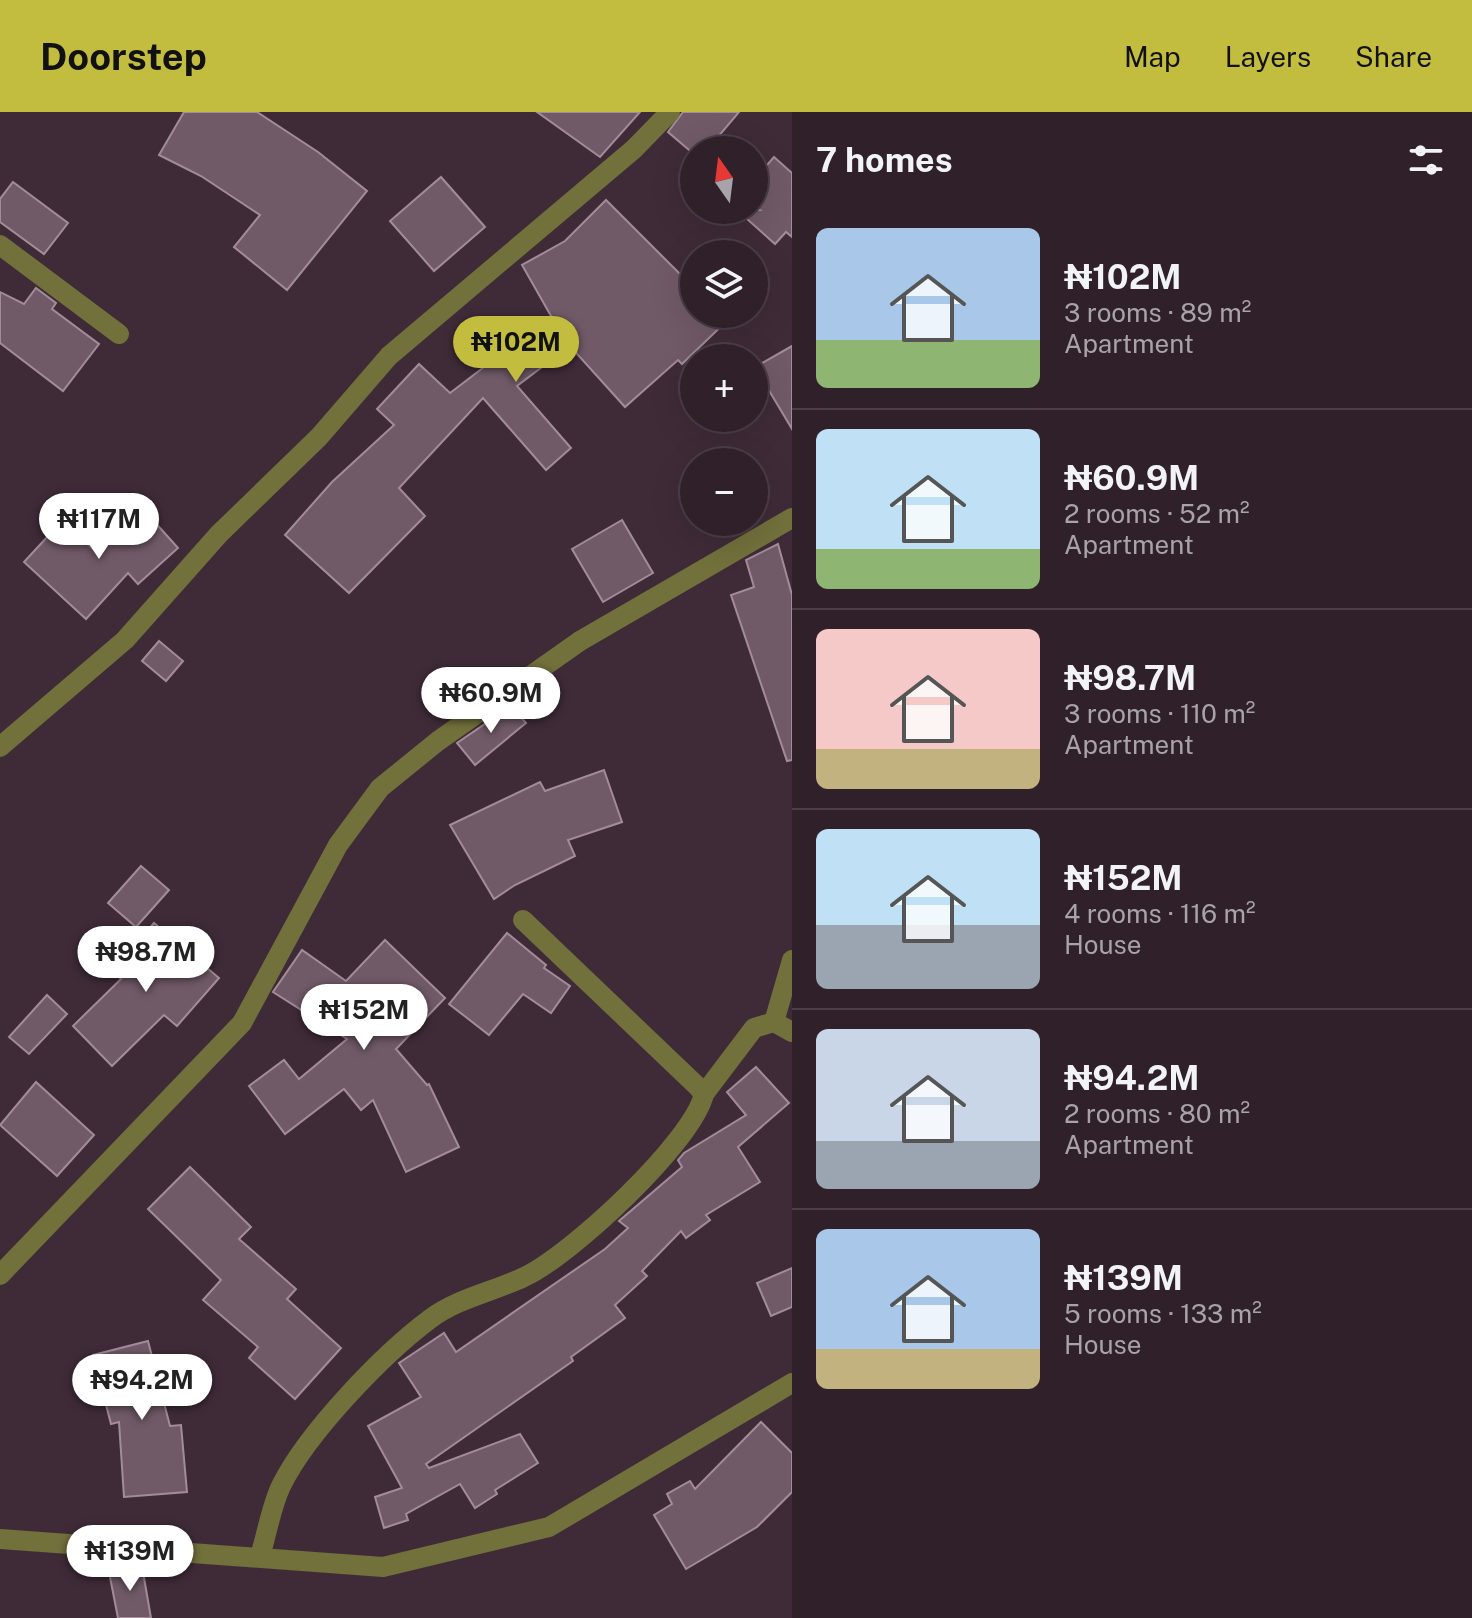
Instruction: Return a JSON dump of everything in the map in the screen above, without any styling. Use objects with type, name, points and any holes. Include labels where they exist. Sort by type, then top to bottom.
[{"type":"street","points":[[0,747],[125,640],[219,534],[319,437],[389,356],[634,149],[670,112]]},
{"type":"street","points":[[0,245],[119,334]]},
{"type":"street","points":[[0,1275],[242,1023],[338,845],[380,788],[438,741],[580,641],[792,518]]},
{"type":"street","points":[[523,920],[704,1094]]},
{"type":"street","points":[[260,1556],[281,1487],[325,1423],[377,1365],[431,1318],[471,1297],[525,1277],[569,1249],[680,1139],[701,1105],[704,1094],[754,1028],[783,1027],[792,960]]},
{"type":"street","points":[[0,1539],[383,1567],[549,1527],[789,1389]]},
{"type":"building","points":[[184,112],[257,112],[318,152],[367,191],[287,290],[234,247],[260,215],[201,176],[159,155]]},
{"type":"building","points":[[537,112],[640,112],[600,157]]},
{"type":"building","points":[[683,112],[739,112],[719,136],[680,136],[680,142],[668,132]]},
{"type":"building","points":[[774,157],[792,173],[792,237],[786,232],[775,244],[753,224],[768,224],[768,164]]},
{"type":"building","points":[[441,177],[485,227],[434,271],[390,221]]},
{"type":"building","points":[[13,182],[68,223],[44,254],[0,222],[0,199]]},
{"type":"building","points":[[606,200],[680,274],[680,328],[719,328],[703,344],[680,344],[680,362],[678,360],[625,407],[570,346],[517,386],[571,448],[546,470],[483,398],[399,488],[425,516],[349,593],[285,535],[332,482],[394,425],[377,409],[419,364],[450,393],[551,316],[522,265],[565,241]]},
{"type":"building","points":[[36,288],[56,303],[52,309],[99,344],[63,391],[0,343],[0,292],[24,304]]},
{"type":"building","points":[[792,346],[792,429],[768,389],[768,360]]},
{"type":"building","points":[[143,509],[178,548],[138,584],[128,573],[86,619],[24,562],[62,521],[96,552]]},
{"type":"building","points":[[622,520],[653,573],[603,602],[572,549]]},
{"type":"building","points":[[778,544],[792,595],[792,760],[787,761],[731,595],[754,587],[746,560]]},
{"type":"building","points":[[159,641],[183,661],[166,681],[142,661]]},
{"type":"building","points":[[511,706],[526,723],[475,765],[457,743]]},
{"type":"building","points":[[604,770],[622,822],[568,840],[575,856],[515,885],[494,899],[450,825],[540,782],[545,791]]},
{"type":"building","points":[[141,866],[169,890],[136,927],[108,903]]},
{"type":"building","points":[[154,923],[219,978],[177,1026],[164,1015],[112,1066],[73,1026],[121,979],[112,971]]},
{"type":"building","points":[[507,933],[546,965],[544,968],[570,986],[551,1013],[523,994],[489,1035],[449,1004]]},
{"type":"building","points":[[385,940],[445,998],[396,1049],[429,1084],[459,1147],[406,1172],[373,1100],[361,1110],[344,1089],[285,1134],[249,1086],[284,1060],[299,1079],[347,1039],[273,992],[302,950],[346,981]]},
{"type":"building","points":[[47,995],[67,1014],[29,1054],[9,1037]]},
{"type":"building","points":[[756,1067],[789,1103],[738,1147],[760,1182],[706,1215],[710,1220],[686,1238],[681,1231],[642,1271],[647,1276],[615,1305],[625,1318],[571,1357],[573,1361],[426,1464],[429,1468],[520,1434],[538,1463],[495,1490],[497,1494],[475,1508],[460,1484],[406,1514],[408,1520],[384,1528],[375,1497],[402,1488],[368,1426],[421,1397],[399,1363],[444,1333],[456,1352],[605,1249],[628,1228],[619,1221],[682,1167],[678,1160],[684,1153],[746,1115],[727,1092]]},
{"type":"building","points":[[36,1082],[94,1135],[57,1176],[0,1125]]},
{"type":"building","points":[[190,1167],[251,1227],[239,1239],[296,1289],[287,1299],[341,1348],[295,1399],[249,1358],[258,1347],[203,1300],[221,1280],[148,1209]]},
{"type":"building","points":[[792,1268],[792,1307],[771,1316],[757,1283]]},
{"type":"building","points":[[148,1341],[170,1426],[181,1425],[187,1492],[124,1497],[119,1422],[111,1424],[93,1355]]},
{"type":"building","points":[[761,1422],[792,1453],[792,1492],[757,1527],[686,1569],[654,1515],[672,1504],[667,1494],[690,1481],[695,1489]]},
{"type":"building","points":[[142,1566],[151,1618],[118,1618],[109,1572]]}]
